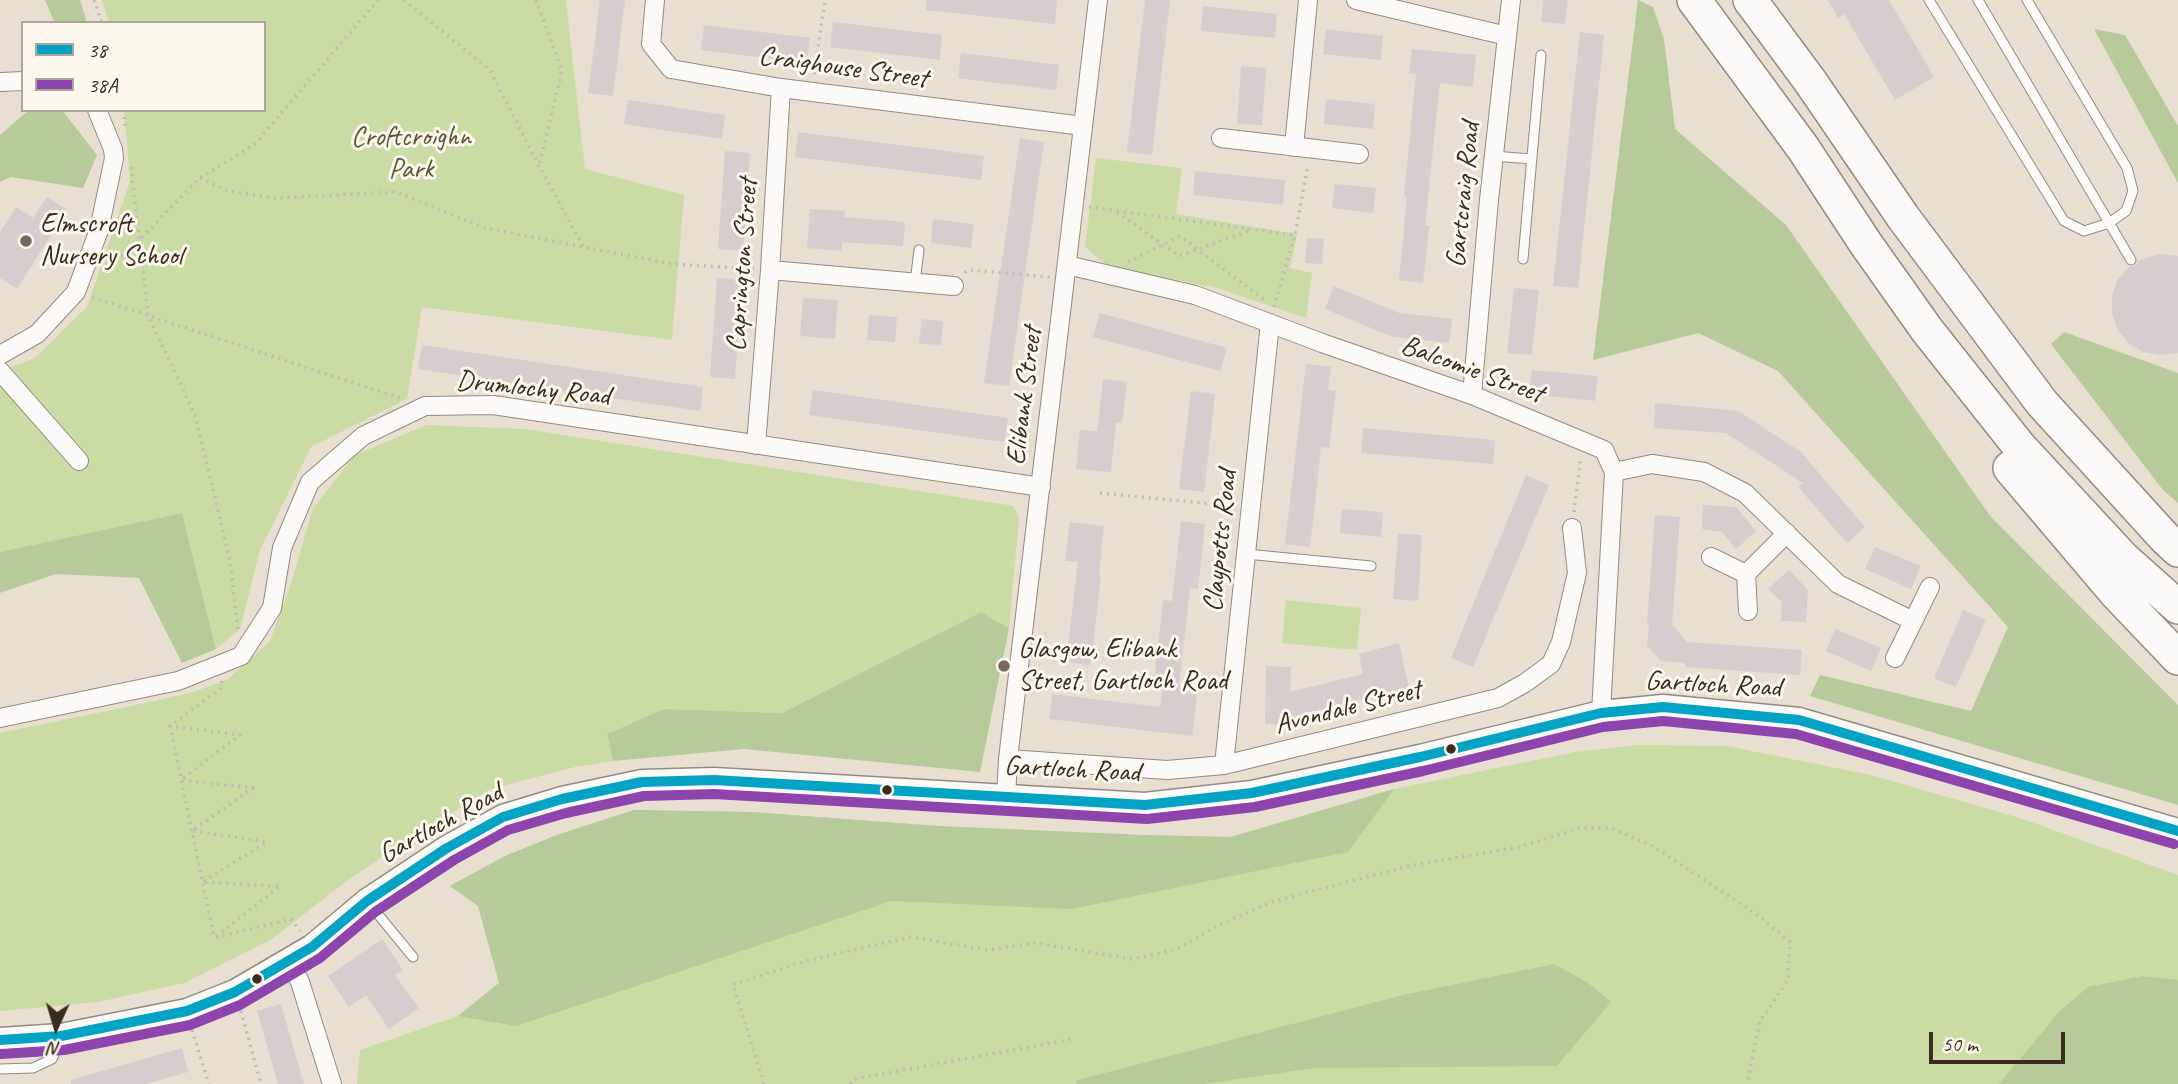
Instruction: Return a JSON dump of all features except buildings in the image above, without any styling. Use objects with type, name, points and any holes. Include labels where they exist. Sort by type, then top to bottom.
[{"type":"highway","points":[[1694,0],[1803,148],[1927,330],[2019,446],[2123,558],[2178,607]]},
{"type":"highway","points":[[1750,0],[1810,81],[1903,217],[2042,403],[2178,550]]},
{"type":"highway","points":[[1927,330],[2001,457],[2116,593],[2178,658]]},
{"type":"main road","name":"Gartloch Road","points":[[0,1040],[61,1036],[187,1011],[235,992],[312,947],[367,901],[447,848],[503,817],[562,799],[642,782],[714,780],[1144,805],[1252,793],[1420,757],[1601,713],[1663,707],[1799,720],[2178,831]]},
{"type":"street","name":"Craighouse Street","points":[[655,0],[651,44],[671,69],[781,88],[1083,126]]},
{"type":"street","name":"Elibank Street","points":[[1006,798],[1008,759],[1098,0]]},
{"type":"street","points":[[1302,148],[1308,0]]},
{"type":"street","points":[[1356,0],[1507,36]]},
{"type":"street","name":"Gartcraig Road","points":[[1472,395],[1493,156],[1511,0]]},
{"type":"street","points":[[0,82],[21,81]]},
{"type":"street","name":"Caprington Street","points":[[756,445],[781,88]]},
{"type":"street","points":[[0,355],[37,334],[76,292],[99,230],[114,158],[98,112]]},
{"type":"street","points":[[1221,138],[1359,154]]},
{"type":"street","points":[[770,270],[954,286]]},
{"type":"street","name":"Balcomie Street","points":[[1067,271],[1108,273],[1272,315],[1583,440],[1604,450],[1614,472]]},
{"type":"street","name":"Claypotts Road","points":[[1224,765],[1272,315]]},
{"type":"street","points":[[0,371],[79,461]]},
{"type":"street","name":"Drumlochy Road","points":[[234,659],[272,608],[282,548],[310,482],[363,436],[425,406],[493,405],[1041,487]]},
{"type":"street","points":[[1601,713],[1614,472],[1653,464],[1704,472],[1745,493],[1838,584],[1913,621]]},
{"type":"street","name":"Avondale Street","points":[[1008,759],[1167,770],[1224,765],[1498,698],[1525,684],[1551,664],[1561,642],[1577,573],[1573,528]]},
{"type":"street","points":[[1748,611],[1746,574],[1787,533]]},
{"type":"street","points":[[1711,557],[1746,574]]},
{"type":"street","points":[[1577,573],[1608,576]]},
{"type":"street","points":[[1895,658],[1930,587]]},
{"type":"street","points":[[0,718],[178,681],[234,659]]},
{"type":"street","points":[[289,960],[300,982],[332,1084]]},
{"type":"lane","points":[[1929,0],[2064,221],[2084,231],[2109,223],[2126,211],[2133,191],[2127,168],[2027,0]]},
{"type":"lane","points":[[1978,0],[2131,260]]},
{"type":"lane","points":[[1523,258],[1541,55]]},
{"type":"lane","points":[[1493,156],[1532,159]]},
{"type":"lane","points":[[915,282],[919,250]]},
{"type":"lane","points":[[1246,554],[1371,566]]},
{"type":"lane","points":[[367,901],[413,957]]},
{"type":"lane","points":[[0,1069],[33,1068],[52,1059],[61,1036]]},
{"type":"path","points":[[94,0],[101,21]]},
{"type":"path","points":[[76,292],[140,239],[200,178],[255,145],[378,0]]},
{"type":"path","points":[[404,0],[490,70],[584,248]]},
{"type":"path","points":[[536,0],[562,71],[539,166]]},
{"type":"path","points":[[812,92],[825,0]]},
{"type":"path","points":[[1108,273],[1180,236],[1272,315],[1295,235],[1302,148]]},
{"type":"path","points":[[130,164],[148,315],[195,415],[230,561],[234,659],[221,688],[170,726]]},
{"type":"path","points":[[200,178],[228,191],[273,198],[396,192],[485,228],[672,264],[770,270]]},
{"type":"path","points":[[1074,205],[1295,235]]},
{"type":"path","points":[[1116,211],[1179,256],[1253,229]]},
{"type":"path","points":[[954,286],[968,270],[1067,271]]},
{"type":"path","points":[[76,292],[425,406]]},
{"type":"path","points":[[1573,528],[1583,440]]},
{"type":"path","points":[[1100,493],[1251,507]]},
{"type":"path","points":[[170,726],[240,735],[181,780]]},
{"type":"path","points":[[170,726],[214,938]]},
{"type":"path","points":[[181,780],[253,788],[192,831]]},
{"type":"path","points":[[764,1084],[733,984],[809,960],[911,937],[987,950],[1036,943],[1131,959],[1175,950],[1217,926],[1271,902],[1408,866],[1519,847],[1580,828],[1611,828],[1651,845],[1762,918],[1790,942],[1788,980],[1760,1021],[1747,1084]]},
{"type":"path","points":[[192,831],[267,842],[202,882]]},
{"type":"path","points":[[202,882],[280,886],[214,938]]},
{"type":"path","points":[[214,938],[291,919],[312,947]]},
{"type":"path","points":[[235,992],[261,1084]]},
{"type":"path","points":[[187,1011],[209,1084]]},
{"type":"path","points":[[850,1084],[855,1079],[1073,1039]]},
{"type":"green space","points":[[45,0],[80,0],[86,21],[54,21]]},
{"type":"green space","name":"Croftcroighn Park","points":[[102,0],[566,0],[585,169],[684,195],[672,340],[422,307],[407,399],[311,447],[260,550],[240,629],[216,649],[182,513],[0,552],[0,371],[35,358],[87,307],[130,181],[124,112],[266,112],[266,21],[108,21]]},
{"type":"green space","points":[[1638,0],[1653,7],[1664,39],[1675,129],[1786,225],[1991,517],[2178,705],[2178,805],[1810,696],[1820,675],[1971,711],[2008,627],[1778,371],[1698,333],[1593,360]]},
{"type":"green space","points":[[2094,29],[2125,35],[2178,126],[2178,183]]},
{"type":"green space","points":[[27,112],[64,112],[97,155],[83,188],[11,177],[0,182],[0,135]]},
{"type":"green space","points":[[1096,158],[1182,168],[1176,214],[1297,234],[1290,268],[1312,273],[1306,318],[1217,288],[1108,266],[1085,247]]},
{"type":"green space","points":[[2064,332],[2178,373],[2178,503],[2163,490],[2051,344]]},
{"type":"green space","points":[[426,425],[525,429],[1014,506],[1019,519],[1009,628],[981,612],[782,713],[664,709],[607,734],[613,761],[575,767],[491,789],[416,834],[344,883],[272,939],[184,983],[98,1002],[0,1011],[0,733],[155,701],[227,680],[270,641],[292,581],[313,508],[355,455]]},
{"type":"green space","points":[[182,513],[216,649],[182,663],[139,578],[56,574],[0,593],[0,552]]},
{"type":"green space","points":[[1286,600],[1361,608],[1357,650],[1282,643]]},
{"type":"green space","points":[[981,612],[1009,628],[980,772],[744,749],[613,761],[607,734],[664,709],[782,713]]},
{"type":"green space","points":[[1639,745],[1727,746],[1871,775],[2023,819],[2178,875],[2178,1084],[357,1084],[360,1050],[458,1016],[499,983],[478,906],[450,886],[505,856],[557,835],[634,810],[751,812],[938,826],[1231,837],[1394,789],[1575,752]]},
{"type":"green space","points":[[1394,789],[1348,852],[1072,909],[892,901],[516,1026],[458,1016],[499,983],[478,906],[450,886],[505,856],[557,835],[634,810],[751,812],[938,826],[1231,837]]},
{"type":"green space","points":[[1554,964],[1588,983],[1611,1002],[1557,1066],[1315,1068],[1203,1084],[1075,1084],[1078,1080],[1403,995]]},
{"type":"green space","points":[[2142,976],[2178,980],[2178,1084],[1999,1084],[2060,1011],[2088,987]]},
{"type":"transit line","name":"38","points":[[0,1040],[61,1036],[187,1011],[235,992],[312,947],[367,901],[447,848],[503,817],[562,799],[642,782],[714,780],[1145,805],[1252,793],[1420,757],[1601,713],[1663,707],[1799,720],[2178,831]]},
{"type":"transit line","name":"38A","points":[[1,1054],[64,1050],[190,1025],[240,1005],[320,958],[375,912],[454,860],[508,830],[566,813],[644,796],[714,794],[1147,819],[1255,807],[1423,771],[1603,727],[1663,721],[1796,734],[2174,844]]},
{"type":"place","name":"Elmscroft Nursery School","points":[[26,241]]},
{"type":"place","name":"Glasgow, Elibank Street, Gartloch Road","points":[[1004,666]]}]
